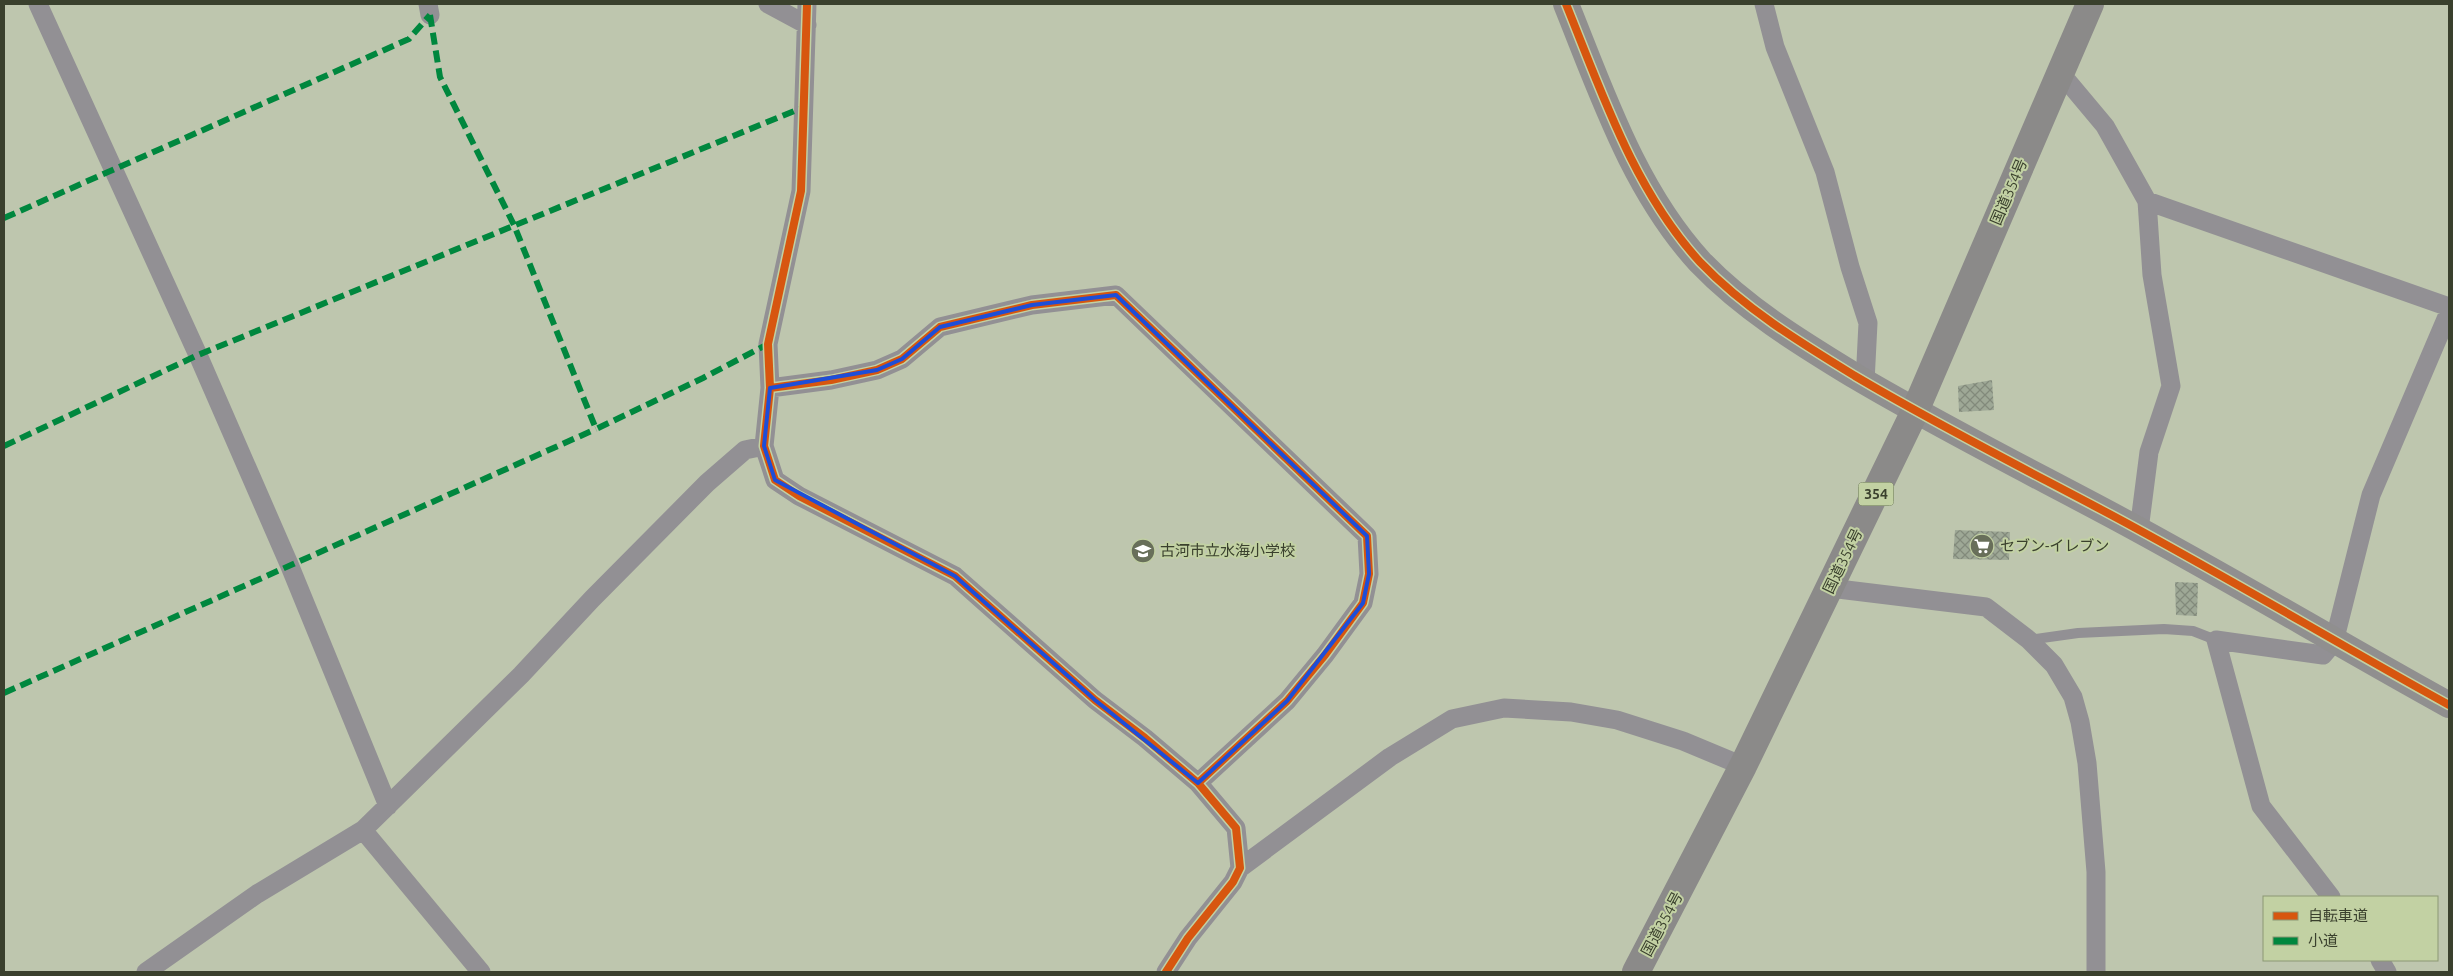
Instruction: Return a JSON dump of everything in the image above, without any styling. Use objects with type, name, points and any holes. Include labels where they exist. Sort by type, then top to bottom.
[{"type":"highway","name":"国道354号","points":[[1636,972],[1743,766],[1916,411],[2090,4]]},
{"type":"street","points":[[38,4],[206,373],[289,564],[388,806]]},
{"type":"street","points":[[768,4],[806,25]]},
{"type":"street","points":[[807,4],[801,191],[768,344],[770,388],[764,446],[775,480],[799,496],[955,576],[1095,700],[1198,783],[1236,828],[1240,868]]},
{"type":"street","points":[[1566,4],[1631,158],[1663,215],[1701,262],[1748,304],[1789,336],[1865,382],[2139,530],[2334,642],[2449,705]]},
{"type":"street","points":[[1764,4],[1775,47],[1824,172],[1850,267],[1868,323],[1865,382]]},
{"type":"street","points":[[2058,76],[2069,83],[2105,126],[2147,200],[2152,275],[2171,386],[2148,452],[2139,530]]},
{"type":"street","points":[[2147,200],[2449,307]]},
{"type":"street","points":[[770,388],[831,380],[877,370],[902,358],[940,327],[1032,305],[1116,296],[1367,536],[1369,574],[1363,603],[1325,655],[1287,700],[1198,783]]},
{"type":"street","points":[[2330,896],[2261,806],[2216,640],[2322,655],[2334,642],[2370,495],[2449,312]]},
{"type":"street","points":[[146,972],[257,894],[363,830],[521,675],[592,599],[707,483],[745,450],[764,446]]},
{"type":"street","points":[[1830,588],[1986,607],[2029,640],[2054,665],[2073,697],[2080,722],[2087,763],[2096,872],[2098,926],[2096,972]]},
{"type":"street","points":[[1166,972],[1188,938],[1233,882],[1240,868],[1390,756],[1452,719],[1504,708],[1571,712],[1617,720],[1683,741],[1743,766]]},
{"type":"street","points":[[363,830],[481,972]]},
{"type":"street","points":[[2381,961],[2387,972]]},
{"type":"lane","points":[[2029,640],[2078,633],[2164,629],[2193,631],[2216,640]]},
{"type":"highlighted area","points":[[1116,295],[1367,536],[1369,574],[1363,603],[1287,701],[1198,783],[1095,700],[955,576],[775,480],[764,446],[770,388],[877,370],[902,359],[940,327],[1032,305]]},
{"type":"building","points":[[1992,380],[1994,410],[1959,412],[1958,386]]},
{"type":"building","name":"セブン-イレブン","points":[[1955,530],[2010,532],[2009,560],[1953,559]]},
{"type":"building","points":[[2175,582],[2198,583],[2197,616],[2176,615]]},
{"type":"marked path","points":[[430,15],[440,77],[514,225],[596,429],[703,378],[768,344]]},
{"type":"marked path","points":[[4,218],[409,39],[430,15]]},
{"type":"marked path","points":[[4,446],[198,355],[804,107]]},
{"type":"marked path","points":[[4,693],[596,429]]},
{"type":"cycle path","points":[[807,4],[801,191],[768,344],[770,388],[764,446],[775,480],[799,496],[955,576],[1095,700],[1145,738],[1198,783],[1236,828],[1240,868],[1233,882],[1188,938],[1166,972]]},
{"type":"cycle path","points":[[1566,4],[1607,106],[1638,172],[1656,204],[1700,262],[1736,295],[1794,338],[1885,394],[2146,534],[2449,705]]},
{"type":"cycle path","points":[[770,388],[831,380],[877,370],[902,359],[940,327],[1032,305],[1116,295],[1367,536],[1369,574],[1363,603],[1325,655],[1287,701],[1198,783]]},
{"type":"place","name":"セブン-イレブン","points":[[1982,546]]},
{"type":"place","name":"古河市立水海小学校","points":[[1143,551]]}]
